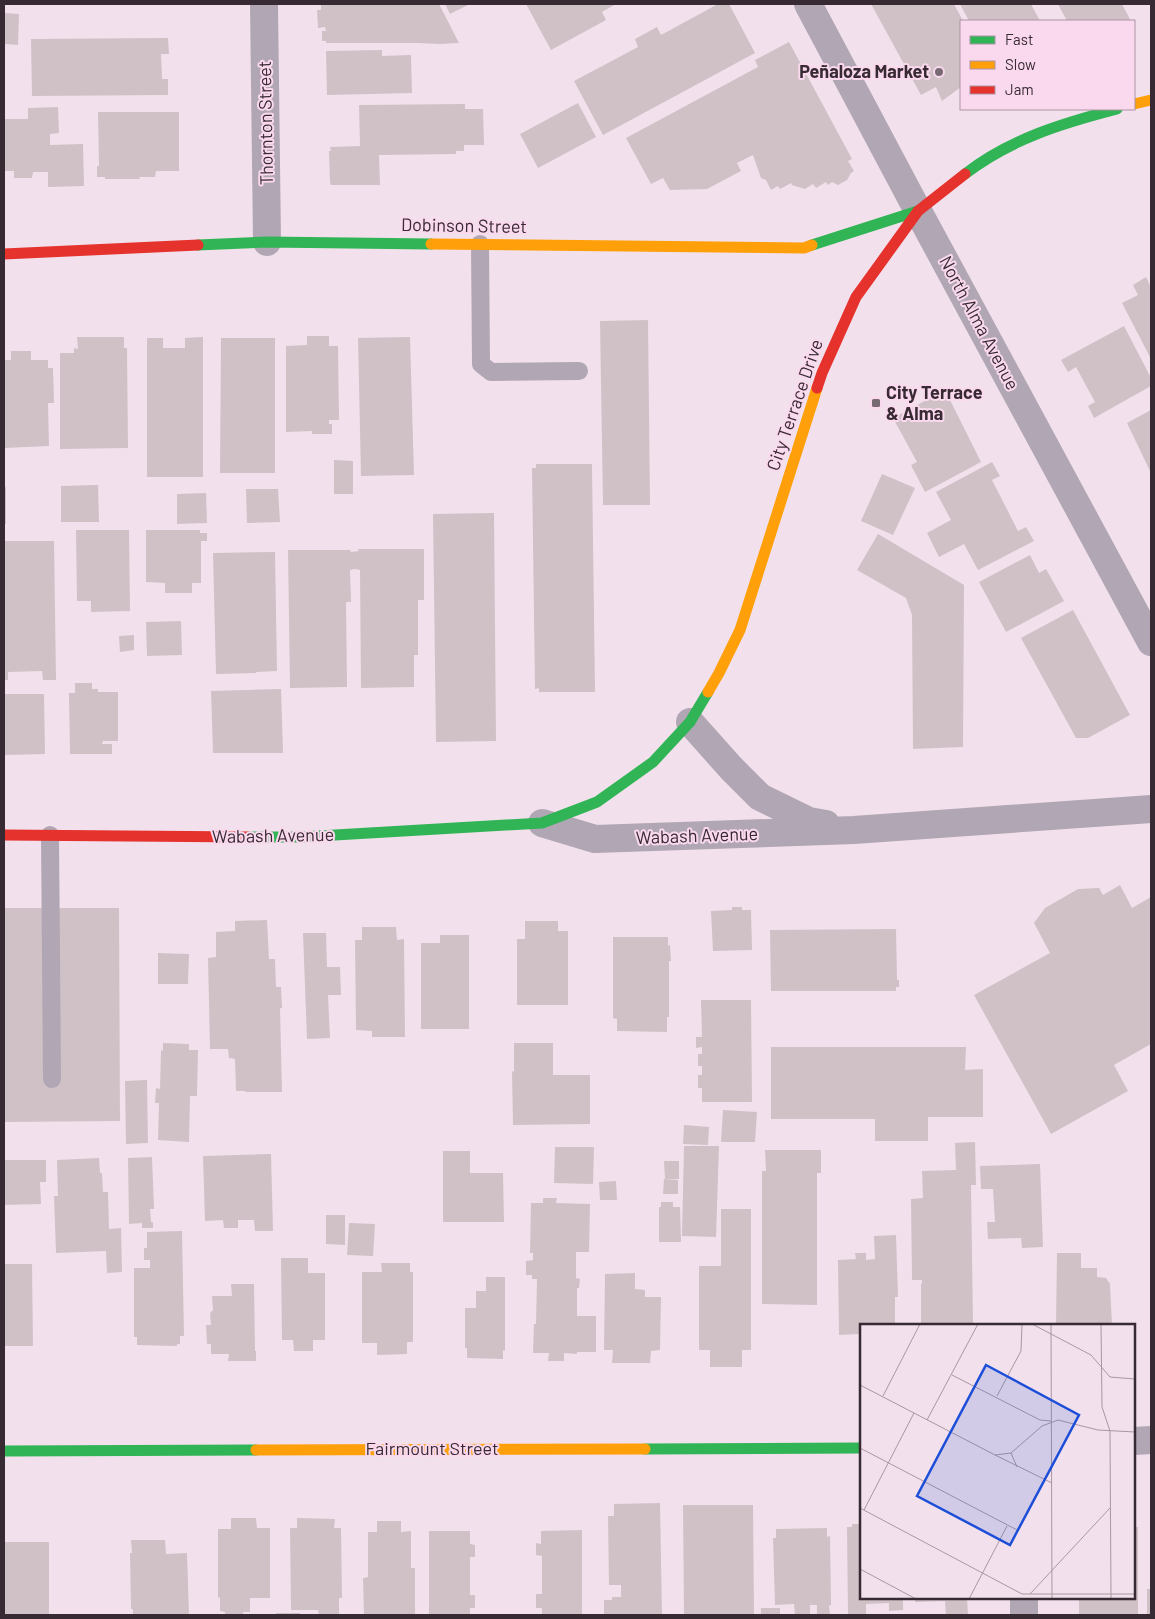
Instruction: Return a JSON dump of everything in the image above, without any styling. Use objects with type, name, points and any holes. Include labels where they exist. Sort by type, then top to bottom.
[{"type":"street","name":"Thornton Street","points":[[264,4],[267,242]]},
{"type":"street","name":"North Alma Avenue","points":[[808,4],[1151,642]]},
{"type":"street","points":[[1135,104],[1151,100]]},
{"type":"street","name":"City Terrace Drive","points":[[690,722],[719,673],[740,630],[822,373],[856,296],[918,211],[976,166],[1019,140],[1067,122],[1113,110]]},
{"type":"street","name":"Dobinson Street","points":[[4,254],[267,242],[804,248],[918,211]]},
{"type":"street","name":"Wabash Avenue","points":[[4,835],[301,837],[542,823],[597,802],[653,762],[690,722],[760,797],[809,821],[854,830]]},
{"type":"street","name":"Wabash Avenue","points":[[542,823],[595,840],[854,830],[1151,809]]},
{"type":"street","points":[[1135,1441],[1151,1440]]},
{"type":"street","name":"Fairmount Street","points":[[4,1451],[860,1448]]},
{"type":"street","points":[[1024,1599],[1024,1615]]},
{"type":"lane","points":[[480,244],[481,364],[491,372],[580,371]]},
{"type":"lane","points":[[50,835],[52,1079]]},
{"type":"building","points":[[321,4],[439,4],[459,43],[326,43],[326,41],[322,41],[322,31],[326,31],[325,27],[318,28],[317,10],[321,10]]},
{"type":"building","points":[[445,4],[470,4],[450,14]]},
{"type":"building","points":[[526,4],[616,4],[602,12],[606,20],[551,50]]},
{"type":"building","points":[[718,4],[729,4],[755,53],[603,135],[574,81],[638,47],[635,39],[657,27],[661,35]]},
{"type":"building","points":[[871,4],[954,4],[962,20],[960,20],[960,88],[942,101],[936,87],[921,95]]},
{"type":"building","points":[[960,4],[1031,4],[1039,20],[968,20]]},
{"type":"building","points":[[1058,4],[1122,4],[1130,20],[1066,20]]},
{"type":"building","points":[[4,13],[19,14],[18,45],[4,44]]},
{"type":"building","points":[[168,38],[169,54],[161,54],[162,79],[168,79],[168,95],[32,96],[31,39]]},
{"type":"building","points":[[789,42],[852,159],[848,161],[854,171],[847,180],[838,185],[832,182],[828,185],[826,182],[816,188],[813,184],[805,189],[791,183],[780,189],[778,186],[771,190],[766,180],[761,178],[753,155],[737,163],[741,171],[707,189],[670,190],[663,178],[651,184],[626,138],[758,67],[755,60]]},
{"type":"building","points":[[382,50],[382,56],[411,55],[412,93],[327,95],[326,51]]},
{"type":"building","points":[[578,103],[596,137],[538,168],[520,134]]},
{"type":"building","points":[[465,104],[465,109],[483,109],[484,145],[464,145],[464,151],[456,151],[456,154],[379,155],[380,185],[331,185],[330,147],[360,146],[359,105]]},
{"type":"building","points":[[58,107],[59,133],[50,134],[50,145],[83,144],[84,186],[48,187],[48,172],[33,172],[32,178],[14,178],[14,171],[4,171],[4,119],[28,119],[28,108]]},
{"type":"building","points":[[98,112],[179,112],[179,171],[156,171],[155,177],[139,177],[140,179],[105,179],[105,177],[97,177],[97,166],[99,166]]},
{"type":"building","points":[[1146,277],[1151,287],[1151,359],[1122,303],[1138,295],[1133,285]]},
{"type":"building","points":[[648,320],[650,505],[603,505],[600,321]]},
{"type":"building","points":[[1124,326],[1151,378],[1151,386],[1094,418],[1088,406],[1095,402],[1076,367],[1068,372],[1061,360]]},
{"type":"building","points":[[307,336],[329,336],[329,346],[338,346],[339,420],[329,420],[329,424],[332,424],[332,434],[312,434],[312,431],[286,432],[286,346],[307,345]]},
{"type":"building","points":[[77,337],[124,337],[124,348],[127,348],[128,448],[60,449],[60,353],[74,353],[74,348],[78,349]]},
{"type":"building","points":[[203,337],[203,477],[147,477],[147,338],[163,338],[163,348],[185,348],[185,338]]},
{"type":"building","points":[[410,337],[414,475],[361,476],[358,338]]},
{"type":"building","points":[[221,338],[275,338],[275,473],[220,473]]},
{"type":"building","points":[[11,351],[31,351],[31,360],[48,360],[48,368],[53,368],[54,403],[48,403],[49,446],[4,448],[4,360],[11,360]]},
{"type":"building","points":[[945,390],[981,462],[925,492],[911,465],[917,462],[893,418]]},
{"type":"building","points":[[1151,410],[1151,473],[1127,423]]},
{"type":"building","points":[[334,460],[353,461],[353,494],[334,494]]},
{"type":"building","points":[[992,462],[1000,476],[992,480],[1018,531],[1026,527],[1034,541],[978,570],[964,544],[939,557],[927,533],[951,520],[936,492]]},
{"type":"building","points":[[536,464],[592,464],[595,692],[539,692],[539,688],[535,689],[532,468],[536,468]]},
{"type":"building","points":[[882,474],[915,488],[893,535],[861,521]]},
{"type":"building","points":[[98,485],[99,522],[61,522],[61,486]]},
{"type":"building","points":[[6,487],[6,524],[4,524],[4,488]]},
{"type":"building","points":[[246,489],[278,489],[280,522],[247,523]]},
{"type":"building","points":[[206,493],[207,523],[177,524],[177,494]]},
{"type":"building","points":[[494,513],[496,741],[436,742],[433,514]]},
{"type":"building","points":[[76,530],[129,530],[130,611],[91,612],[91,601],[77,601]]},
{"type":"building","points":[[146,530],[200,530],[200,533],[207,533],[207,541],[201,541],[201,583],[192,583],[192,593],[165,593],[165,583],[146,582]]},
{"type":"building","points":[[878,534],[964,585],[963,747],[913,749],[912,615],[906,598],[857,570]]},
{"type":"building","points":[[4,541],[54,541],[56,680],[43,680],[42,671],[8,672],[8,680],[4,680]]},
{"type":"building","points":[[358,549],[424,549],[424,600],[418,600],[418,655],[414,655],[414,687],[361,688],[360,570],[355,569],[350,570],[351,602],[346,602],[347,687],[290,688],[288,550],[350,550],[351,552],[359,551]]},
{"type":"building","points":[[275,552],[277,671],[216,674],[213,553]]},
{"type":"building","points":[[1030,555],[1039,573],[1046,569],[1064,601],[1006,632],[979,582]]},
{"type":"building","points":[[1073,610],[1130,715],[1088,738],[1076,738],[1021,638]]},
{"type":"building","points":[[181,621],[182,655],[147,656],[146,622]]},
{"type":"building","points":[[134,635],[134,650],[120,652],[119,636]]},
{"type":"building","points":[[75,683],[92,683],[92,689],[98,689],[98,692],[118,692],[118,741],[103,741],[102,744],[112,744],[112,754],[70,754],[69,693],[75,693]]},
{"type":"building","points":[[281,689],[283,753],[213,753],[211,691]]},
{"type":"building","points":[[4,694],[44,694],[45,754],[4,755]]},
{"type":"building","points":[[1120,885],[1132,908],[1151,897],[1151,1044],[1114,1065],[1128,1091],[1051,1134],[974,995],[1050,953],[1034,923],[1045,908],[1078,889],[1099,888],[1103,895]]},
{"type":"building","points":[[732,907],[742,907],[742,910],[751,910],[752,950],[713,951],[711,911],[732,910]]},
{"type":"building","points":[[4,908],[119,908],[120,1121],[4,1122]]},
{"type":"building","points":[[267,920],[269,959],[275,959],[276,987],[281,987],[282,1092],[236,1091],[235,1059],[229,1058],[228,1049],[210,1049],[208,958],[216,957],[216,932],[235,931],[235,921]]},
{"type":"building","points":[[525,921],[558,921],[558,931],[568,931],[568,1005],[517,1005],[517,939],[525,939]]},
{"type":"building","points":[[362,927],[396,927],[397,940],[404,939],[405,1037],[372,1037],[372,1031],[356,1030],[355,940],[362,940]]},
{"type":"building","points":[[896,929],[897,980],[899,980],[899,987],[896,987],[896,991],[771,991],[770,930]]},
{"type":"building","points":[[303,933],[326,933],[327,967],[340,967],[341,995],[328,995],[330,1038],[307,1039]]},
{"type":"building","points":[[440,935],[469,935],[469,1029],[421,1029],[421,943],[440,943]]},
{"type":"building","points":[[613,937],[668,937],[671,961],[669,961],[669,1017],[667,1017],[667,1032],[617,1031],[617,1019],[613,1018]]},
{"type":"building","points":[[158,953],[189,954],[188,984],[158,984]]},
{"type":"building","points":[[701,1000],[751,1000],[752,1102],[702,1102],[702,1088],[698,1088],[698,1075],[702,1075],[702,1066],[698,1066],[698,1054],[702,1054],[702,1047],[696,1048],[696,1037],[702,1037]]},
{"type":"building","points":[[163,1043],[189,1044],[189,1050],[198,1050],[197,1096],[190,1096],[189,1142],[158,1140],[159,1103],[155,1103],[156,1088],[160,1089],[161,1050],[163,1051]]},
{"type":"building","points":[[514,1043],[553,1043],[553,1075],[590,1075],[590,1124],[513,1125],[512,1071],[514,1072]]},
{"type":"building","points":[[771,1047],[966,1047],[965,1070],[983,1069],[983,1117],[928,1117],[928,1141],[875,1141],[875,1119],[771,1119]]},
{"type":"building","points":[[147,1080],[148,1143],[126,1144],[125,1081]]},
{"type":"building","points":[[723,1110],[757,1112],[755,1142],[721,1142]]},
{"type":"building","points":[[684,1125],[709,1127],[708,1145],[683,1144]]},
{"type":"building","points":[[975,1142],[976,1185],[971,1185],[973,1324],[921,1324],[922,1280],[912,1280],[911,1199],[923,1198],[922,1171],[956,1170],[955,1143]]},
{"type":"building","points":[[684,1146],[719,1146],[716,1237],[682,1236]]},
{"type":"building","points":[[555,1147],[594,1147],[593,1184],[554,1183]]},
{"type":"building","points":[[765,1150],[821,1150],[821,1173],[817,1173],[817,1305],[762,1304],[762,1171],[766,1171]]},
{"type":"building","points":[[443,1151],[470,1151],[470,1173],[503,1173],[504,1222],[443,1222]]},
{"type":"building","points":[[271,1154],[273,1231],[255,1231],[254,1220],[238,1220],[238,1228],[224,1228],[223,1220],[205,1221],[203,1156]]},
{"type":"building","points":[[152,1157],[154,1209],[150,1209],[153,1228],[142,1228],[142,1223],[129,1224],[128,1158]]},
{"type":"building","points":[[99,1158],[103,1192],[108,1192],[109,1229],[121,1228],[122,1272],[107,1273],[106,1251],[56,1253],[54,1196],[58,1196],[57,1160]]},
{"type":"building","points":[[4,1160],[46,1160],[46,1182],[40,1182],[41,1204],[4,1205]]},
{"type":"building","points":[[664,1161],[679,1161],[679,1179],[665,1179]]},
{"type":"building","points":[[1040,1164],[1043,1247],[1022,1248],[1021,1238],[988,1239],[987,1222],[995,1222],[993,1189],[981,1189],[980,1166]]},
{"type":"building","points":[[664,1179],[678,1180],[678,1194],[663,1194]]},
{"type":"building","points":[[616,1181],[617,1200],[600,1200],[599,1182]]},
{"type":"building","points":[[543,1198],[557,1198],[556,1203],[590,1204],[589,1252],[576,1252],[576,1278],[580,1279],[579,1288],[577,1288],[577,1316],[596,1316],[596,1352],[564,1353],[564,1361],[548,1361],[549,1353],[533,1353],[537,1279],[532,1279],[532,1275],[526,1275],[526,1261],[533,1260],[533,1253],[530,1253],[531,1203],[543,1203]]},
{"type":"building","points":[[661,1202],[673,1202],[673,1207],[680,1207],[681,1242],[659,1242],[659,1207],[661,1207]]},
{"type":"building","points":[[721,1209],[751,1209],[751,1350],[742,1350],[742,1367],[710,1367],[710,1350],[699,1350],[699,1266],[721,1266]]},
{"type":"building","points":[[326,1215],[345,1215],[345,1245],[326,1244]]},
{"type":"building","points":[[349,1223],[375,1224],[373,1256],[347,1255]]},
{"type":"building","points":[[182,1231],[184,1336],[180,1336],[180,1344],[177,1344],[177,1346],[137,1345],[137,1337],[134,1337],[134,1268],[150,1268],[150,1260],[144,1260],[144,1248],[147,1248],[147,1232]]},
{"type":"building","points":[[896,1235],[898,1297],[895,1297],[895,1324],[860,1324],[860,1350],[859,1334],[839,1335],[838,1260],[856,1259],[855,1253],[866,1253],[866,1260],[875,1259],[874,1236]]},
{"type":"building","points":[[1057,1253],[1081,1253],[1081,1268],[1097,1268],[1097,1277],[1106,1278],[1110,1284],[1112,1324],[1056,1324]]},
{"type":"building","points":[[281,1258],[308,1258],[308,1273],[325,1273],[325,1340],[313,1340],[313,1351],[294,1351],[293,1340],[282,1340]]},
{"type":"building","points":[[381,1263],[410,1263],[410,1272],[413,1272],[413,1342],[407,1342],[407,1354],[377,1355],[377,1343],[362,1343],[362,1272],[382,1272]]},
{"type":"building","points":[[4,1264],[32,1264],[33,1346],[4,1346]]},
{"type":"building","points":[[635,1273],[635,1289],[645,1290],[645,1297],[661,1297],[660,1350],[651,1351],[650,1363],[612,1363],[613,1350],[604,1350],[605,1274]]},
{"type":"building","points":[[486,1277],[505,1277],[505,1351],[503,1350],[503,1359],[467,1358],[467,1348],[465,1348],[465,1308],[476,1308],[476,1291],[486,1291]]},
{"type":"building","points":[[231,1284],[254,1284],[256,1361],[228,1361],[229,1354],[211,1354],[211,1344],[207,1344],[206,1325],[211,1325],[212,1296],[232,1296]]},
{"type":"building","points":[[660,1503],[662,1615],[604,1615],[604,1600],[612,1600],[612,1597],[621,1597],[621,1585],[609,1585],[608,1516],[614,1516],[614,1504]]},
{"type":"building","points":[[683,1505],[753,1505],[754,1615],[684,1615]]},
{"type":"building","points":[[231,1518],[256,1518],[257,1528],[270,1528],[270,1598],[250,1598],[250,1612],[243,1612],[243,1615],[225,1615],[225,1612],[220,1611],[220,1598],[218,1597],[218,1529],[231,1529]]},
{"type":"building","points":[[297,1518],[335,1519],[334,1528],[341,1528],[342,1598],[339,1598],[339,1615],[319,1615],[318,1610],[291,1610],[290,1528],[297,1528]]},
{"type":"building","points":[[377,1521],[401,1521],[401,1532],[411,1531],[411,1568],[415,1568],[415,1615],[364,1615],[363,1578],[368,1577],[368,1532],[377,1532]]},
{"type":"building","points":[[852,1524],[860,1524],[860,1599],[903,1599],[903,1610],[889,1611],[889,1603],[866,1604],[866,1615],[848,1615],[847,1527],[852,1527]]},
{"type":"building","points":[[1135,1527],[1138,1527],[1138,1615],[1079,1615],[1079,1599],[1135,1599]]},
{"type":"building","points":[[827,1528],[827,1537],[830,1536],[830,1615],[817,1614],[817,1605],[810,1605],[810,1614],[795,1615],[794,1604],[775,1605],[773,1538],[776,1538],[776,1529]]},
{"type":"building","points":[[582,1530],[582,1615],[542,1615],[542,1608],[536,1608],[536,1594],[542,1594],[542,1556],[536,1555],[536,1543],[541,1544],[541,1531]]},
{"type":"building","points":[[429,1531],[470,1531],[470,1544],[475,1545],[475,1557],[470,1557],[470,1595],[475,1595],[475,1608],[470,1608],[470,1615],[429,1615]]},
{"type":"building","points":[[131,1540],[165,1540],[166,1554],[187,1553],[189,1615],[133,1615],[133,1609],[131,1609]]},
{"type":"building","points":[[4,1542],[49,1542],[49,1615],[4,1615]]},
{"type":"building","points":[[1147,1589],[1151,1589],[1151,1614],[1147,1614]]},
{"type":"building","points":[[915,1599],[967,1599],[968,1615],[946,1615],[945,1601],[915,1602]]},
{"type":"building","points":[[761,1608],[780,1608],[780,1615],[761,1615]]},
{"type":"building","points":[[276,1613],[300,1613],[300,1615],[276,1615]]},
{"type":"traffic: fast","points":[[965,174],[1000,151],[1019,142],[1057,126],[1113,110]]},
{"type":"traffic: fast","points":[[812,245],[918,211]]},
{"type":"traffic: fast","points":[[198,245],[267,242],[431,244]]},
{"type":"traffic: fast","points":[[249,837],[301,837],[542,823],[597,802],[653,762],[690,722],[708,692]]},
{"type":"traffic: fast","points":[[645,1449],[860,1448]]},
{"type":"traffic: fast","points":[[4,1451],[256,1450]]},
{"type":"traffic: slow","points":[[1135,104],[1151,100]]},
{"type":"traffic: slow","points":[[431,244],[804,248],[812,245]]},
{"type":"traffic: slow","points":[[708,692],[740,630],[817,388]]},
{"type":"traffic: slow","points":[[256,1450],[645,1449]]},
{"type":"traffic: jam","points":[[817,388],[856,297],[918,211],[965,174]]},
{"type":"traffic: jam","points":[[4,254],[198,245]]},
{"type":"traffic: jam","points":[[4,835],[249,837]]},
{"type":"place","name":"Peñaloza Market","points":[[939,72]]},
{"type":"place","name":"City Terrace & Alma","points":[[876,403]]}]
